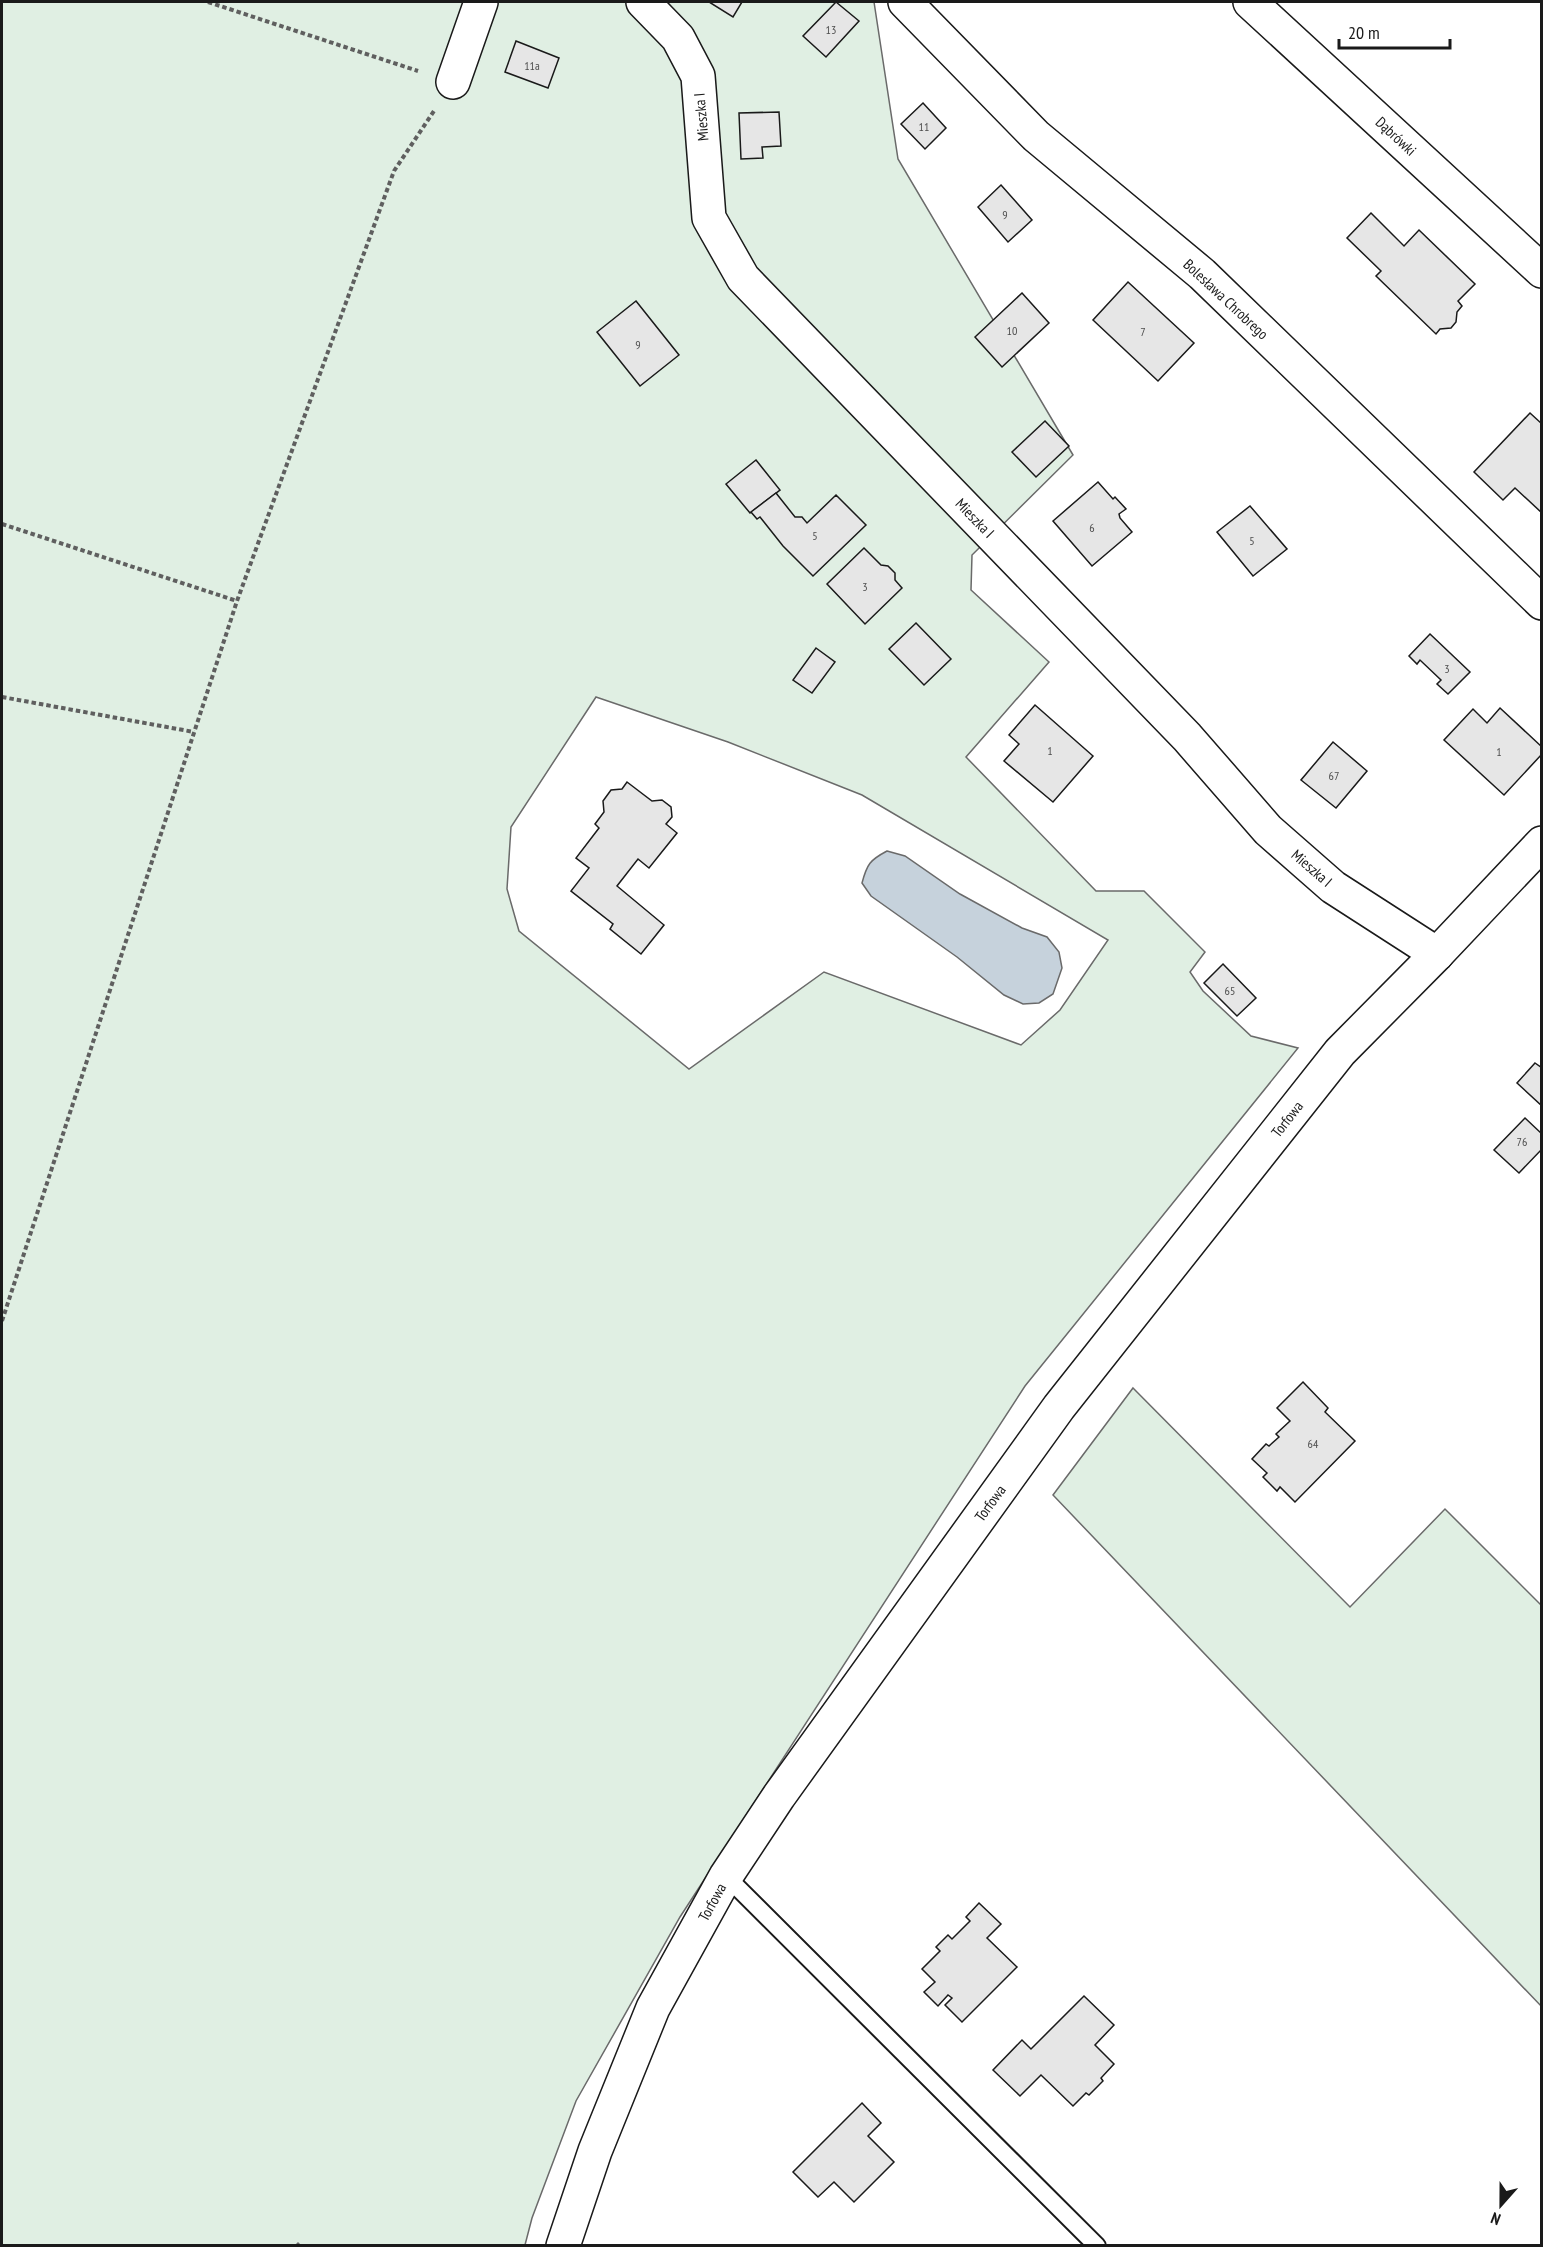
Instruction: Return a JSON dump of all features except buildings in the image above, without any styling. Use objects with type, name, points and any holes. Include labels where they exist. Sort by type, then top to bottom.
[{"type":"street","points":[[453,82],[481,2]]},
{"type":"street","name":"Mieszka I","points":[[643,2],[678,38],[698,76],[709,218],[742,278],[1187,737],[1268,830],[1333,887],[1437,954]]},
{"type":"street","name":"Bolesława Chrobrego","points":[[905,2],[1036,136],[1202,274],[1542,603]]},
{"type":"street","name":"Dąbrówki","points":[[1250,2],[1542,271]]},
{"type":"street","name":"Torfowa","points":[[563,2246],[595,2151],[653,2008],[726,1876],[779,1796],[1059,1407],[1340,1052],[1542,843]]},
{"type":"lane","points":[[726,1876],[1097,2246]]},
{"type":"path","points":[[2,1322],[237,601],[394,171],[453,82],[208,2]]},
{"type":"path","points":[[2,524],[237,601]]},
{"type":"path","points":[[2,697],[194,732]]},
{"type":"green space","points":[[2,2],[874,2],[898,159],[1073,455],[972,555],[971,590],[1049,662],[966,757],[1096,891],[1144,891],[1205,952],[1190,972],[1203,991],[1251,1036],[1298,1048],[1025,1386],[680,1917],[576,2101],[532,2218],[525,2245],[301,2246],[298,2243],[295,2246],[2,2246]],"holes":[[[596,697],[728,742],[862,795],[1108,940],[1060,1010],[1021,1045],[824,972],[689,1069],[519,931],[507,889],[511,827]]]},
{"type":"green space","points":[[1133,1388],[1350,1607],[1445,1509],[1541,1605],[1541,2006],[1053,1495]]},
{"type":"shaded area","points":[[887,851],[905,856],[960,894],[1022,928],[1047,937],[1059,952],[1062,968],[1053,994],[1039,1003],[1023,1004],[1004,995],[957,957],[871,896],[862,883],[866,871],[873,860]]}]
